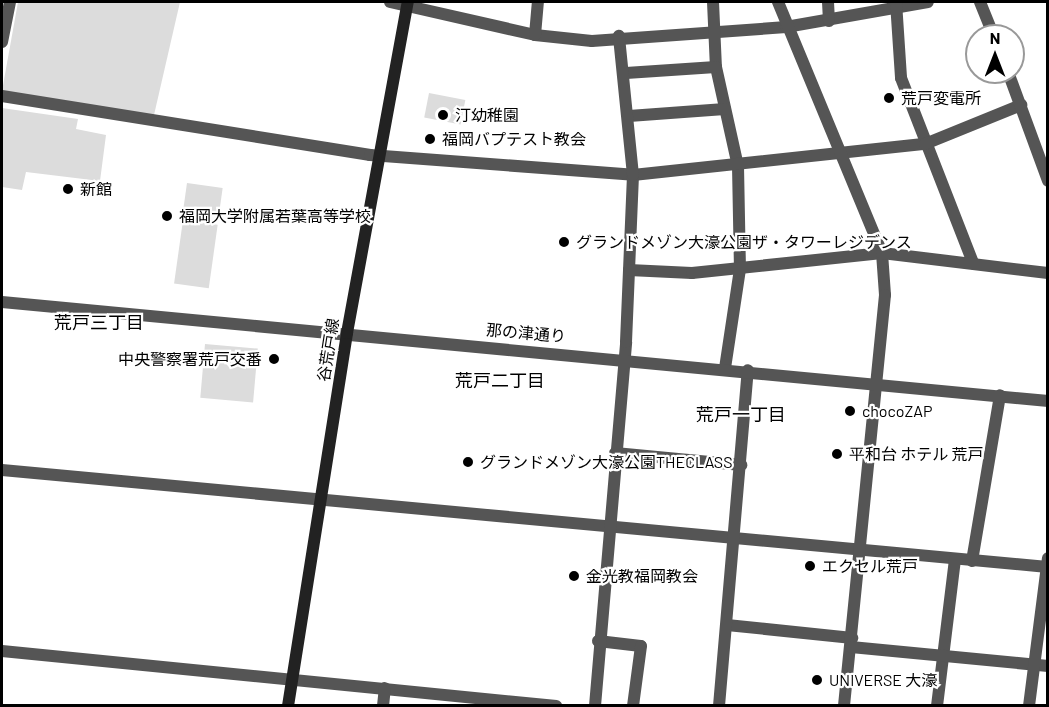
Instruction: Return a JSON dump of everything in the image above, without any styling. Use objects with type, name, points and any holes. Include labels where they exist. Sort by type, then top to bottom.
[{"type":"main road","name":"谷荒戸線","points":[[288,705],[347,333],[407,4]]},
{"type":"street","points":[[2,42],[10,2]]},
{"type":"street","points":[[390,2],[536,35],[592,41],[619,36],[714,28],[786,27],[829,21],[896,4],[928,2]]},
{"type":"street","points":[[536,35],[538,2]]},
{"type":"street","points":[[713,2],[716,67],[738,166],[740,269],[725,368]]},
{"type":"street","points":[[778,2],[786,27],[882,253],[885,295],[844,705]]},
{"type":"street","points":[[828,2],[829,21]]},
{"type":"street","points":[[980,2],[989,24]]},
{"type":"street","points":[[896,4],[901,78],[973,263]]},
{"type":"street","points":[[595,705],[598,641],[624,358],[633,175],[626,73],[619,36]]},
{"type":"street","points":[[626,73],[716,67]]},
{"type":"street","points":[[1013,84],[1047,181]]},
{"type":"street","points":[[2,96],[378,155],[633,175],[840,156],[925,144],[1021,105]]},
{"type":"street","points":[[629,116],[725,109]]},
{"type":"street","points":[[629,270],[740,269],[882,253],[1047,273]]},
{"type":"street","name":"那の津通り","points":[[2,302],[624,358],[1047,401]]},
{"type":"street","points":[[719,705],[748,370]]},
{"type":"street","points":[[972,561],[1000,395]]},
{"type":"street","points":[[615,453],[741,465]]},
{"type":"street","points":[[2,470],[860,554],[1047,564],[1045,603],[1029,705]]},
{"type":"street","points":[[937,705],[955,560]]},
{"type":"street","points":[[727,625],[851,642],[943,658],[1034,667],[1047,666]]},
{"type":"street","points":[[598,641],[640,646],[633,705]]},
{"type":"street","points":[[2,651],[556,705]]},
{"type":"street","points":[[383,705],[385,688]]},
{"type":"shaded area","points":[[18,2],[180,2],[154,115],[2,91]]},
{"type":"shaded area","points":[[429,93],[465,100],[461,125],[424,118]]},
{"type":"shaded area","points":[[2,108],[78,119],[76,129],[106,135],[100,181],[26,172],[22,190],[2,187]]},
{"type":"shaded area","points":[[187,183],[223,188],[219,217],[183,212]]},
{"type":"shaded area","points":[[183,220],[218,225],[209,288],[174,283]]},
{"type":"shaded area","points":[[205,344],[258,349],[253,402],[200,398]]},
{"type":"place","name":"荒戸変電所","points":[[889,98]]},
{"type":"place","name":"汀幼稚園","points":[[443,115]]},
{"type":"place","name":"福岡バプテスト教会","points":[[430,139]]},
{"type":"place","name":"新館","points":[[68,189]]},
{"type":"place","name":"福岡大学附属若葉高等学校","points":[[167,216]]},
{"type":"place","name":"グランドメゾン大濠公園ザ・タワーレジデンス","points":[[564,242]]},
{"type":"place","name":"中央警察署荒戸交番","points":[[274,359]]},
{"type":"place","name":"chocoZAP","points":[[850,411]]},
{"type":"place","name":"平和台 ホテル 荒戸","points":[[837,454]]},
{"type":"place","name":"グランドメゾン大濠公園THECLASS","points":[[468,462]]},
{"type":"place","name":"エクセル荒戸","points":[[810,566]]},
{"type":"place","name":"金光教福岡教会","points":[[574,576]]},
{"type":"place","name":"UNIVERSE 大濠","points":[[817,680]]},
{"type":"district","name":"荒戸三丁目","points":[[99,322]]},
{"type":"district","name":"荒戸二丁目","points":[[500,380]]},
{"type":"district","name":"荒戸一丁目","points":[[741,414]]}]
